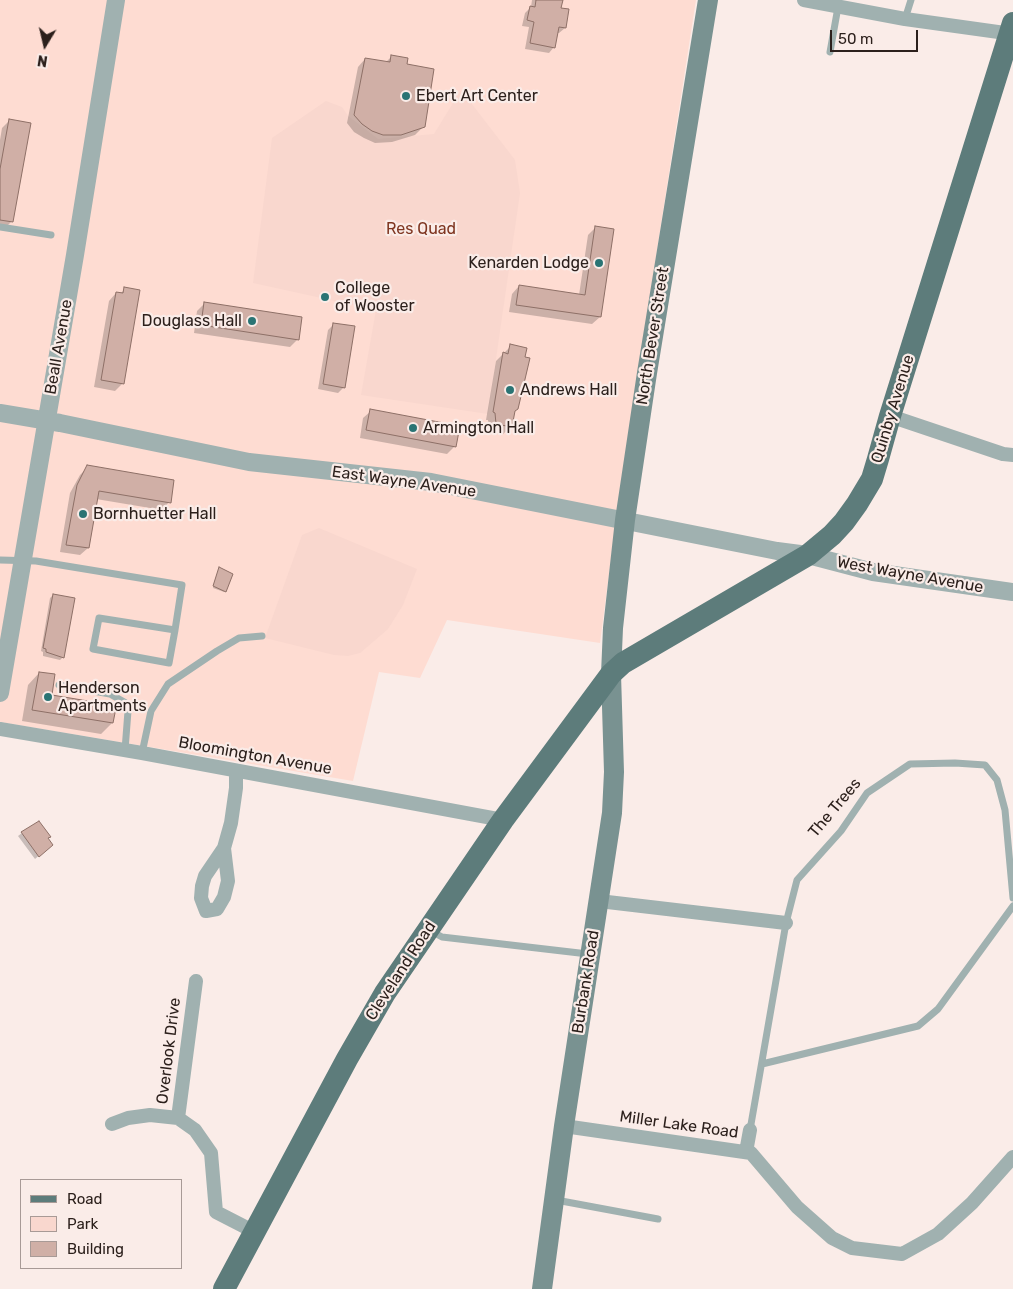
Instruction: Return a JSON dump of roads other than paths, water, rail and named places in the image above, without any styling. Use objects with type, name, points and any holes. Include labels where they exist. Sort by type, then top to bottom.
[{"type":"main road","name":"North Bever Street","points":[[611,674],[613,628],[625,520],[708,0]]},
{"type":"main road","name":"Quinby Avenue","points":[[611,674],[623,663],[808,555],[844,522],[872,479],[890,416],[1012,30]]},
{"type":"main road","name":"Cleveland Road","points":[[224,1289],[346,1059],[385,993],[503,820],[611,674]]},
{"type":"main road","name":"Burbank Road","points":[[542,1289],[564,1126],[612,813],[614,772],[611,674]]},
{"type":"street","name":"Beall Avenue","points":[[0,693],[5,641],[23,562],[116,0]]},
{"type":"street","points":[[804,0],[906,19],[1012,30]]},
{"type":"street","name":"East Wayne Avenue","points":[[0,413],[47,420],[249,462],[431,482],[777,551],[808,555]]},
{"type":"street","points":[[890,416],[1003,454],[1013,455]]},
{"type":"street","name":"West Wayne Avenue","points":[[808,555],[873,572],[1013,592]]},
{"type":"street","name":"Bloomington Avenue","points":[[0,729],[142,753],[236,772],[503,820]]},
{"type":"street","points":[[224,848],[228,881],[224,897],[217,909],[206,911],[201,898],[202,886],[205,876],[224,848],[231,823],[236,788],[236,772]]},
{"type":"street","points":[[598,901],[786,922]]},
{"type":"street","name":"Overlook Drive","points":[[112,1124],[128,1118],[150,1115],[178,1118],[196,981]]},
{"type":"street","points":[[178,1118],[194,1130],[211,1153],[216,1212],[253,1232]]},
{"type":"street","name":"Miller Lake Road","points":[[564,1126],[751,1153],[797,1207],[832,1238],[852,1248],[902,1254],[938,1234],[972,1203],[1013,1157]]},
{"type":"street","name":"The Trees","points":[[746,1152],[750,1130]]},
{"type":"lane","points":[[906,19],[911,0]]},
{"type":"lane","points":[[830,52],[838,7]]},
{"type":"lane","points":[[0,227],[51,235]]},
{"type":"lane","points":[[0,560],[36,561],[182,585],[175,630],[169,663],[94,649],[99,618],[175,630]]},
{"type":"lane","points":[[142,753],[151,711],[168,684],[239,638],[262,636]]},
{"type":"lane","points":[[60,685],[110,694],[126,703],[128,711],[125,751]]},
{"type":"lane","name":"The Trees","points":[[750,1130],[786,922],[797,880],[841,831],[867,793],[910,764],[955,763],[985,765],[997,780],[1005,810],[1013,898]]},
{"type":"lane","points":[[762,1064],[918,1026],[938,1009],[1013,906]]},
{"type":"lane","points":[[428,929],[442,937],[590,954]]},
{"type":"lane","points":[[554,1199],[658,1219]]},
{"type":"place","name":"Ebert Art Center","points":[[406,96]]},
{"type":"place","name":"Kenarden Lodge","points":[[599,263]]},
{"type":"place","name":"College of Wooster","points":[[325,297]]},
{"type":"place","name":"Douglass Hall","points":[[252,321]]},
{"type":"place","name":"Andrews Hall","points":[[510,390]]},
{"type":"place","name":"Armington Hall","points":[[413,428]]},
{"type":"place","name":"Bornhuetter Hall","points":[[83,514]]},
{"type":"place","name":"Henderson Apartments","points":[[48,697]]},
{"type":"park label","name":"Res Quad","points":[[421,229]]}]
